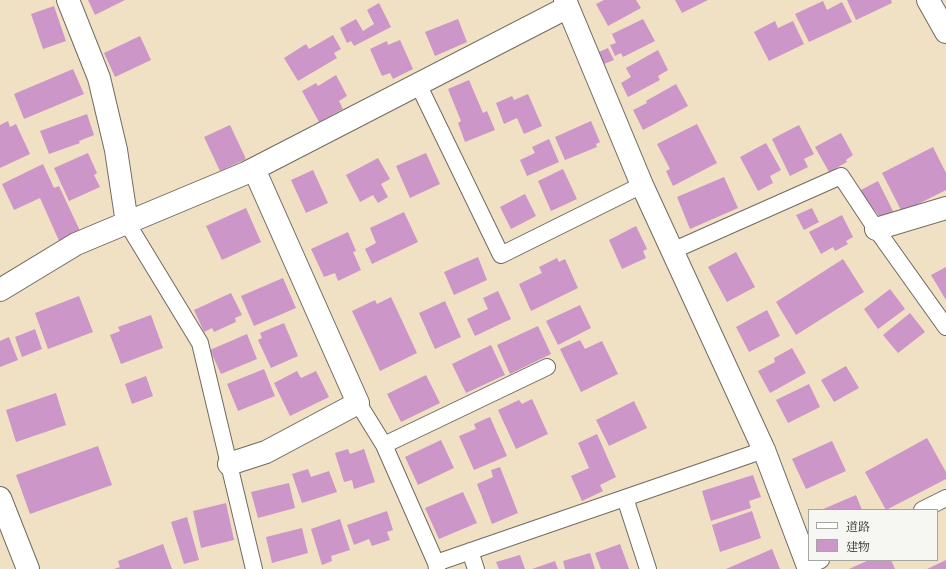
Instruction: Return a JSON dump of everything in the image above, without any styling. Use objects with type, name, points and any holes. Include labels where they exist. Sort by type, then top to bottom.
[{"type":"street","points":[[68,0],[99,78],[116,150],[126,223]]},
{"type":"street","points":[[928,0],[946,32]]},
{"type":"street","points":[[0,290],[76,244],[246,173],[418,84],[567,4],[642,185],[764,450],[808,553]]},
{"type":"street","points":[[229,464],[266,452],[358,403],[254,169]]},
{"type":"street","points":[[876,229],[946,208]]},
{"type":"street","points":[[0,498],[28,569]]},
{"type":"lane","points":[[418,84],[501,255],[642,185]]},
{"type":"lane","points":[[672,251],[841,176],[876,229],[946,327]]},
{"type":"lane","points":[[126,223],[200,343],[254,569]]},
{"type":"lane","points":[[384,445],[547,367]]},
{"type":"lane","points":[[358,403],[384,445],[437,566],[470,551],[764,450]]},
{"type":"lane","points":[[625,498],[648,569]]},
{"type":"lane","points":[[924,509],[946,498]]},
{"type":"lane","points":[[470,551],[476,569]]},
{"type":"building","points":[[88,0],[125,0],[95,15]]},
{"type":"building","points":[[604,0],[636,0],[641,8],[608,26],[596,4]]},
{"type":"building","points":[[675,0],[708,0],[682,13]]},
{"type":"building","points":[[847,0],[891,0],[892,3],[856,20]]},
{"type":"building","points":[[823,1],[827,10],[842,2],[852,22],[809,42],[795,14]]},
{"type":"building","points":[[379,3],[391,27],[354,46],[351,41],[347,43],[340,28],[356,19],[363,31],[374,24],[367,10]]},
{"type":"building","points":[[54,6],[66,41],[43,49],[31,14]]},
{"type":"building","points":[[458,19],[467,42],[435,56],[425,32]]},
{"type":"building","points":[[643,19],[655,41],[623,57],[621,53],[615,56],[610,45],[616,43],[612,34]]},
{"type":"building","points":[[775,21],[778,28],[793,21],[804,44],[769,61],[754,32]]},
{"type":"building","points":[[333,35],[341,49],[334,53],[337,58],[298,81],[284,58],[306,44],[309,49]]},
{"type":"building","points":[[140,36],[151,60],[115,77],[104,53]]},
{"type":"building","points":[[400,40],[413,69],[393,79],[390,73],[382,76],[370,49],[387,41],[388,45]]},
{"type":"building","points":[[608,48],[614,60],[604,64],[599,52]]},
{"type":"building","points":[[658,50],[668,70],[658,76],[660,80],[628,97],[621,83],[631,77],[626,68]]},
{"type":"building","points":[[73,69],[84,94],[24,119],[14,94]]},
{"type":"building","points":[[336,75],[347,96],[339,101],[343,109],[319,122],[302,91],[316,83],[318,86]]},
{"type":"building","points":[[469,80],[483,113],[487,111],[495,130],[465,142],[458,123],[461,121],[448,89]]},
{"type":"building","points":[[676,84],[688,106],[643,130],[633,110],[647,103],[646,101]]},
{"type":"building","points":[[528,94],[542,126],[524,134],[517,118],[504,124],[496,103],[512,96],[514,100]]},
{"type":"building","points":[[87,114],[94,135],[79,141],[80,143],[49,154],[40,131]]},
{"type":"building","points":[[8,121],[10,127],[16,124],[30,154],[0,168],[0,125]]},
{"type":"building","points":[[591,121],[600,142],[596,144],[597,147],[565,160],[555,137]]},
{"type":"building","points":[[697,124],[717,163],[673,186],[666,171],[670,169],[657,144]]},
{"type":"building","points":[[230,125],[246,159],[220,171],[204,137]]},
{"type":"building","points":[[799,125],[814,154],[804,159],[808,167],[790,176],[772,139]]},
{"type":"building","points":[[841,133],[853,155],[846,160],[847,162],[829,172],[815,147]]},
{"type":"building","points":[[549,139],[559,162],[527,176],[520,160],[535,153],[532,147]]},
{"type":"building","points":[[766,143],[781,170],[770,176],[773,183],[758,191],[740,157]]},
{"type":"building","points":[[933,147],[946,173],[946,190],[902,212],[882,173]]},
{"type":"building","points":[[88,153],[97,173],[94,175],[100,187],[69,201],[54,168]]},
{"type":"building","points":[[426,153],[440,184],[410,198],[396,166]]},
{"type":"building","points":[[378,158],[390,179],[381,184],[388,197],[378,203],[373,195],[360,202],[346,175]]},
{"type":"building","points":[[43,164],[54,188],[59,186],[81,233],[60,243],[40,198],[14,210],[2,184]]},
{"type":"building","points":[[563,169],[577,199],[551,211],[538,181]]},
{"type":"building","points":[[313,170],[328,203],[306,213],[291,180]]},
{"type":"building","points":[[724,177],[738,208],[690,229],[677,197]]},
{"type":"building","points":[[878,181],[896,217],[881,218],[859,191]]},
{"type":"building","points":[[525,194],[536,216],[511,229],[500,207]]},
{"type":"building","points":[[246,208],[261,242],[222,260],[206,226]]},
{"type":"building","points":[[812,208],[819,222],[804,230],[796,215]]},
{"type":"building","points":[[404,212],[418,242],[372,264],[365,249],[376,243],[370,228]]},
{"type":"building","points":[[842,215],[853,237],[846,241],[848,244],[835,251],[833,247],[821,254],[809,232]]},
{"type":"building","points":[[636,226],[647,249],[643,251],[646,258],[622,269],[609,240]]},
{"type":"building","points":[[348,232],[356,251],[353,252],[361,270],[338,281],[335,273],[324,277],[311,249]]},
{"type":"building","points":[[736,252],[755,287],[727,302],[708,267]]},
{"type":"building","points":[[478,257],[487,280],[454,295],[444,272]]},
{"type":"building","points":[[557,258],[559,262],[565,259],[578,288],[531,311],[519,284],[542,273],[539,267]]},
{"type":"building","points":[[843,259],[864,292],[796,335],[776,302]]},
{"type":"building","points":[[946,267],[946,300],[931,275]]},
{"type":"building","points":[[283,278],[296,308],[254,326],[241,296]]},
{"type":"building","points":[[890,289],[905,309],[878,329],[864,309]]},
{"type":"building","points":[[498,291],[511,319],[475,336],[467,319],[488,309],[483,298]]},
{"type":"building","points":[[231,293],[242,315],[235,318],[236,322],[214,332],[212,328],[204,332],[194,310]]},
{"type":"building","points":[[79,296],[93,332],[48,349],[35,313]]},
{"type":"building","points":[[391,297],[417,353],[380,371],[352,311],[375,300],[377,304]]},
{"type":"building","points":[[445,301],[461,337],[435,349],[419,313]]},
{"type":"building","points":[[580,305],[591,328],[558,345],[546,321]]},
{"type":"building","points":[[767,310],[780,336],[749,352],[736,327]]},
{"type":"building","points":[[910,313],[925,332],[898,353],[883,335]]},
{"type":"building","points":[[151,315],[163,348],[121,364],[110,335],[120,331],[118,327]]},
{"type":"building","points":[[284,323],[298,356],[271,368],[258,340],[262,338],[260,333]]},
{"type":"building","points":[[538,326],[551,354],[510,374],[497,345]]},
{"type":"building","points":[[35,329],[42,349],[22,357],[15,337]]},
{"type":"building","points":[[247,334],[257,359],[221,374],[210,350]]},
{"type":"building","points":[[9,337],[18,360],[0,367],[0,341]]},
{"type":"building","points":[[580,340],[585,349],[602,341],[618,374],[581,392],[560,349]]},
{"type":"building","points":[[491,345],[505,375],[466,393],[452,364]]},
{"type":"building","points":[[792,348],[806,373],[770,393],[758,371],[775,362],[774,358]]},
{"type":"building","points":[[846,366],[859,388],[834,402],[821,380]]},
{"type":"building","points":[[264,369],[275,396],[238,411],[227,384]]},
{"type":"building","points":[[297,371],[301,378],[316,371],[329,397],[290,416],[274,383]]},
{"type":"building","points":[[426,375],[440,403],[401,422],[387,394]]},
{"type":"building","points":[[146,376],[153,396],[132,404],[125,384]]},
{"type":"building","points":[[809,384],[820,407],[788,423],[776,400]]},
{"type":"building","points":[[56,393],[66,425],[16,442],[6,410]]},
{"type":"building","points":[[532,399],[548,434],[516,449],[498,410],[519,400],[522,404]]},
{"type":"building","points":[[634,401],[647,428],[609,446],[596,420]]},
{"type":"building","points":[[490,417],[507,456],[474,470],[459,436],[476,429],[474,424]]},
{"type":"building","points":[[597,434],[616,477],[600,485],[603,491],[582,501],[571,476],[589,468],[578,443]]},
{"type":"building","points":[[927,438],[946,472],[946,479],[885,509],[865,472]]},
{"type":"building","points":[[441,440],[454,468],[418,485],[405,457]]},
{"type":"building","points":[[832,441],[846,471],[806,489],[792,459]]},
{"type":"building","points":[[98,446],[112,485],[30,514],[16,475]]},
{"type":"building","points":[[348,449],[350,454],[364,449],[375,482],[354,489],[352,480],[344,482],[335,453]]},
{"type":"building","points":[[500,467],[518,513],[492,524],[477,484],[493,477],[491,470]]},
{"type":"building","points":[[308,469],[311,477],[329,471],[337,492],[302,503],[292,474]]},
{"type":"building","points":[[753,475],[761,497],[749,501],[751,508],[711,521],[702,491]]},
{"type":"building","points":[[289,483],[295,508],[258,518],[251,492]]},
{"type":"building","points":[[463,492],[477,523],[439,539],[425,508]]},
{"type":"building","points":[[856,495],[862,509],[823,509]]},
{"type":"building","points":[[226,503],[234,540],[201,548],[193,511]]},
{"type":"building","points":[[387,511],[393,530],[387,532],[390,540],[372,546],[369,539],[354,545],[347,525]]},
{"type":"building","points":[[752,511],[761,538],[720,552],[712,525]]},
{"type":"building","points":[[187,517],[199,560],[184,564],[171,522]]},
{"type":"building","points":[[340,519],[350,550],[331,556],[332,561],[322,565],[311,529]]},
{"type":"building","points":[[302,528],[308,553],[272,563],[266,537]]},
{"type":"building","points":[[163,544],[172,569],[114,569],[120,567],[118,561]]},
{"type":"building","points":[[620,544],[629,569],[601,569],[595,553]]},
{"type":"building","points":[[772,549],[780,569],[726,569]]},
{"type":"building","points":[[590,553],[595,569],[565,569],[563,561]]},
{"type":"building","points":[[520,555],[525,569],[499,569],[496,562]]},
{"type":"building","points":[[946,560],[946,569],[927,569]]},
{"type":"building","points":[[555,561],[558,569],[532,569]]},
{"type":"building","points":[[867,561],[891,561],[895,569],[849,569]]}]
